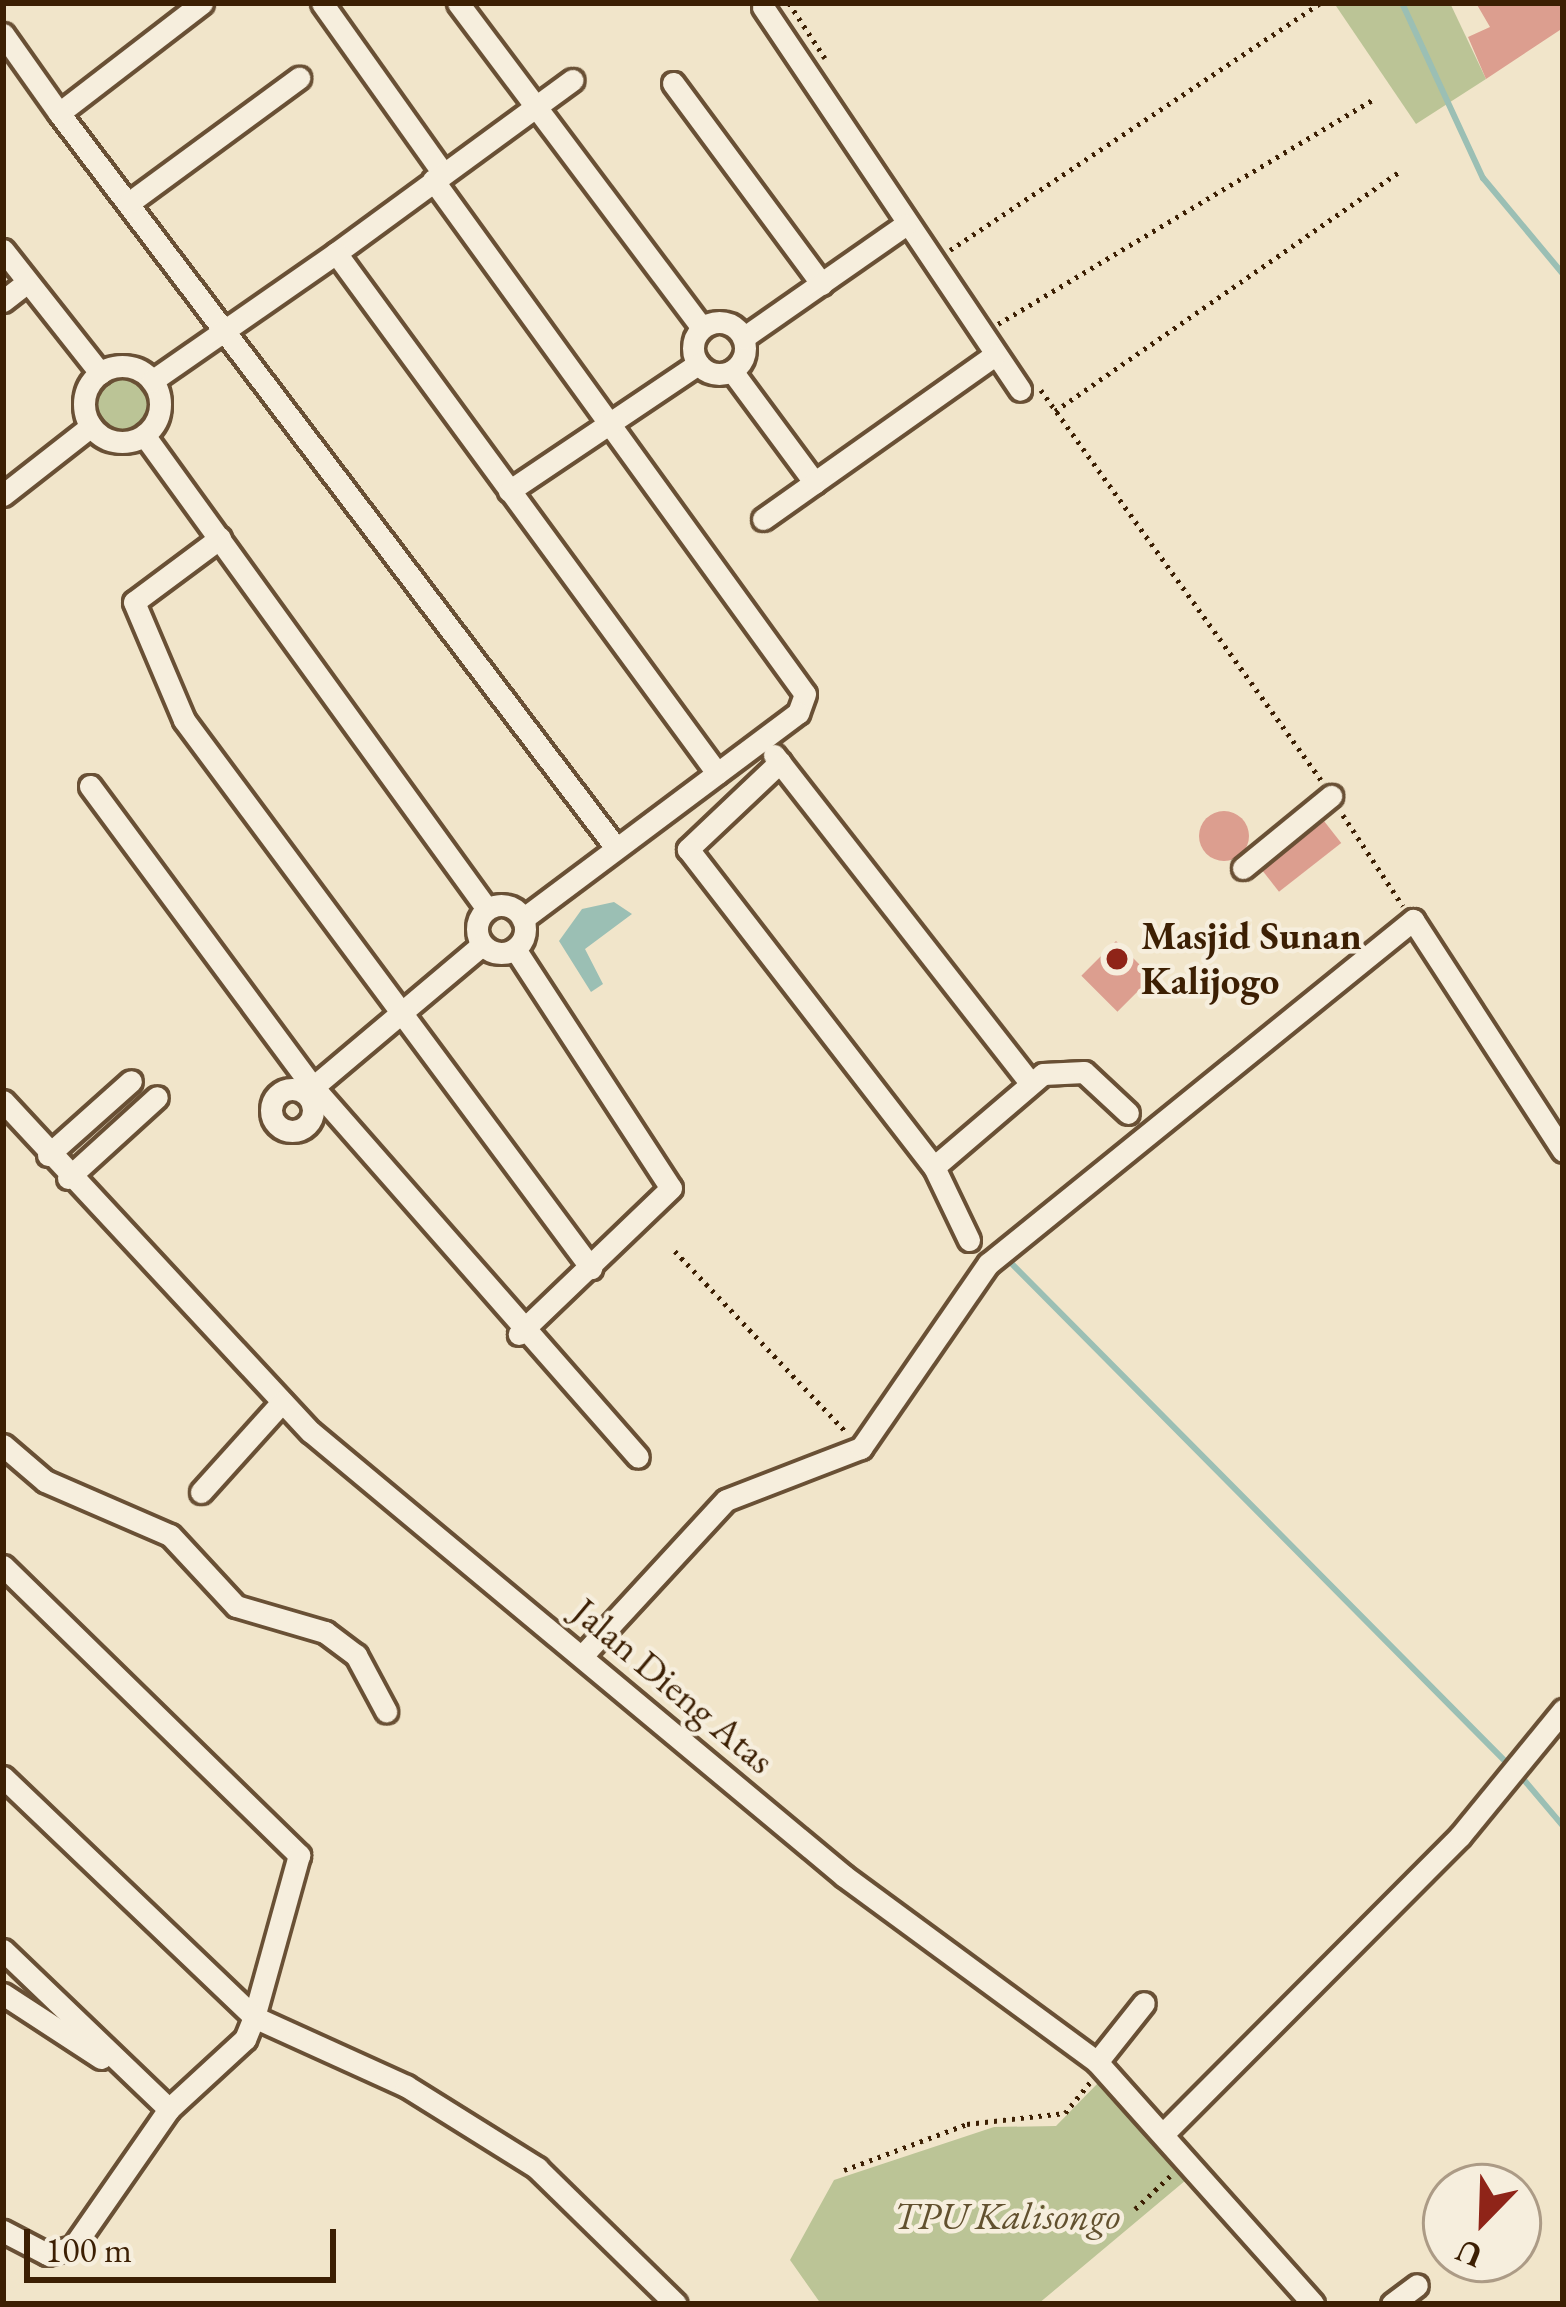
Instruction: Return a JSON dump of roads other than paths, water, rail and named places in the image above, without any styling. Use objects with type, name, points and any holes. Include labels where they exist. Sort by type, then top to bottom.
[{"type":"street","points":[[59,113],[202,3]]},
{"type":"street","points":[[322,3],[609,425],[801,685],[798,713],[523,919],[514,950]]},
{"type":"street","points":[[458,3],[531,109],[702,328],[698,364]]},
{"type":"street","points":[[764,7],[905,225],[1027,386]]},
{"type":"street","points":[[3,34],[59,113],[228,326],[616,848]]},
{"type":"street","points":[[130,202],[299,78]]},
{"type":"street","points":[[152,381],[572,80]]},
{"type":"street","points":[[674,83],[822,284]]},
{"type":"street","points":[[732,371],[743,338],[905,225]]},
{"type":"street","points":[[3,250],[100,373]]},
{"type":"street","points":[[336,253],[717,773]]},
{"type":"street","points":[[3,301],[27,282]]},
{"type":"street","points":[[702,328],[724,323],[743,338]]},
{"type":"street","points":[[763,519],[1003,349]]},
{"type":"street","points":[[509,491],[698,364],[732,371],[815,483]]},
{"type":"street","points":[[127,367],[152,381],[159,414],[144,435],[116,441],[91,425],[85,397],[100,373],[127,367]]},
{"type":"street","points":[[3,494],[91,425]]},
{"type":"street","points":[[144,435],[487,909],[482,945],[309,1090]]},
{"type":"street","points":[[220,538],[133,609],[184,720],[399,1017],[591,1268]]},
{"type":"street","points":[[763,740],[1030,1083]]},
{"type":"street","points":[[780,762],[688,849],[934,1167],[970,1240]]},
{"type":"street","points":[[90,786],[309,1090],[519,1334],[638,1457]]},
{"type":"street","points":[[1244,868],[1331,796]]},
{"type":"street","points":[[487,909],[511,907],[523,919]]},
{"type":"street","points":[[582,1656],[726,1501],[760,1478],[861,1448],[988,1264],[1413,920],[1563,1150]]},
{"type":"street","points":[[482,945],[514,950],[670,1177],[664,1202],[519,1334]]},
{"type":"street","points":[[934,1167],[1030,1083],[1084,1072],[1128,1113]]},
{"type":"street","points":[[48,1155],[131,1082]]},
{"type":"street","points":[[68,1178],[157,1097]]},
{"type":"street","name":"Jalan Dieng Atas","points":[[6,1111],[282,1402],[922,1939],[1099,2064],[1191,2156],[1313,2304]]},
{"type":"street","points":[[201,1492],[282,1402]]},
{"type":"street","points":[[3,1445],[45,1481],[170,1535],[236,1606],[325,1632],[356,1655],[386,1711]]},
{"type":"street","points":[[3,1566],[299,1855],[245,2039],[169,2109],[74,2247],[47,2254],[3,2231]]},
{"type":"street","points":[[1167,2130],[1287,2019],[1563,1710]]},
{"type":"street","points":[[3,1777],[254,2017],[406,2086],[537,2168],[676,2304]]},
{"type":"street","points":[[3,1951],[169,2109]]},
{"type":"street","points":[[3,1994],[147,2088]]},
{"type":"street","points":[[1099,2064],[1144,2002]]},
{"type":"street","points":[[1391,2304],[1417,2285]]},
{"type":"water","points":[[614,902],[632,914],[585,949],[603,984],[591,992],[559,941],[582,909]]},
{"type":"waterway","points":[[1402,3],[1483,178],[1563,274]]},
{"type":"waterway","points":[[1009,1261],[1509,1765]]},
{"type":"waterway","points":[[1519,1774],[1563,1826]]},
{"type":"place","name":"Masjid Sunan Kalijogo","points":[[1117,959]]},
{"type":"park label","name":"TPU Kalisongo","points":[[1007,2216]]}]
